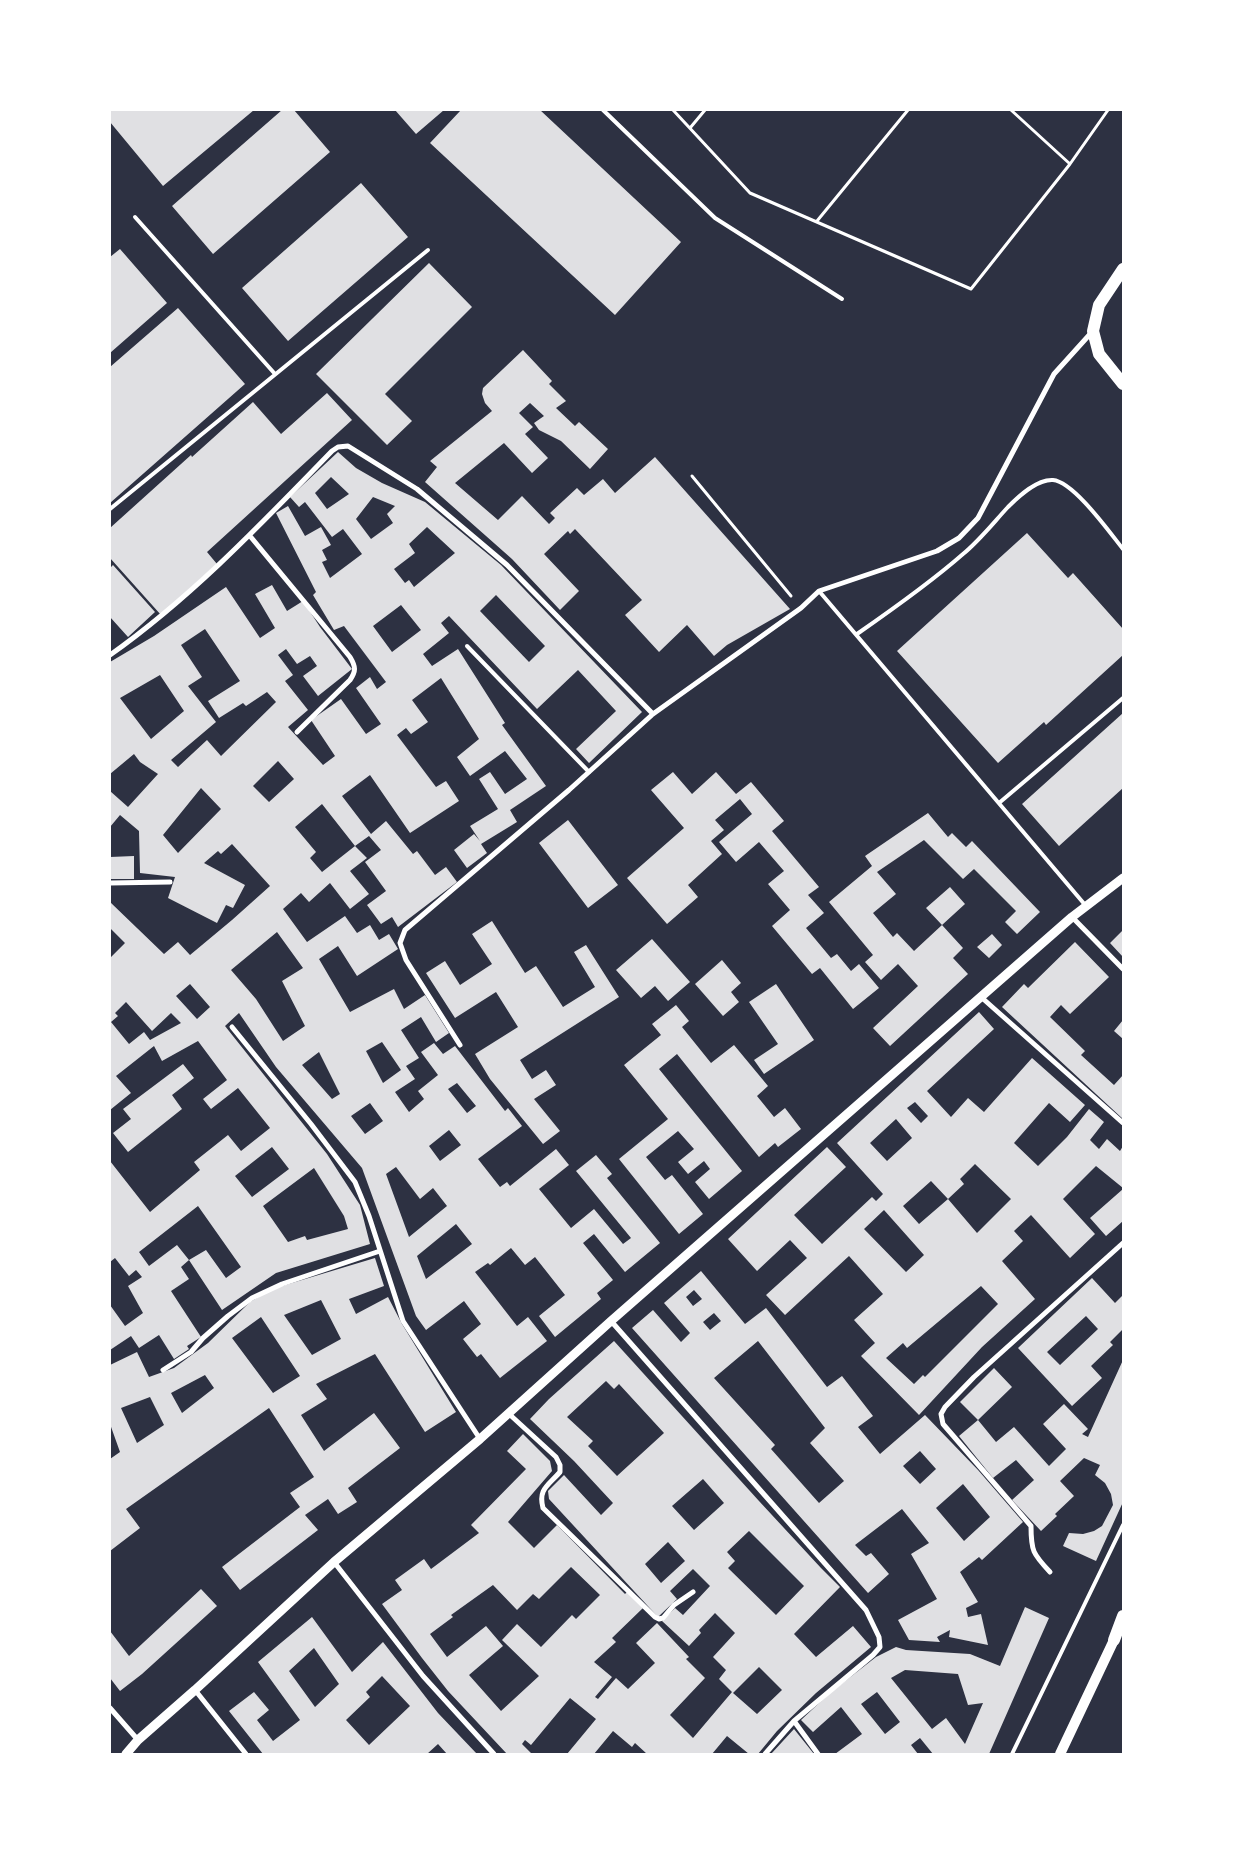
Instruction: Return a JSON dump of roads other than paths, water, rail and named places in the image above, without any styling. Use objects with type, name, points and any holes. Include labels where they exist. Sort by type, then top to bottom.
[{"type":"main road","points":[[1123,269],[1099,305],[1093,331],[1099,354],[1123,384]]},
{"type":"main road","points":[[1060,1754],[1119,1635],[1123,1616]]},
{"type":"street","points":[[460,1045],[406,960],[400,942],[406,930],[589,772],[653,714],[801,608],[819,591],[936,551],[959,538],[978,518],[1054,374],[1093,331]]},
{"type":"street","points":[[110,655],[147,629],[250,536],[332,451],[348,446],[417,488],[508,565],[653,714]]},
{"type":"street","points":[[250,536],[350,657],[355,666],[355,673],[350,680],[297,732]]},
{"type":"street","points":[[126,1754],[138,1740],[334,1562],[480,1439],[611,1321],[1072,917],[1123,878]]},
{"type":"street","points":[[110,883],[170,882]]},
{"type":"street","points":[[1072,917],[1123,969]]},
{"type":"street","points":[[981,997],[1123,1123]]},
{"type":"street","points":[[232,1027],[311,1124],[355,1182],[369,1216],[404,1321],[480,1439]]},
{"type":"street","points":[[1050,1572],[1035,1556],[1031,1542],[1031,1526],[943,1424],[942,1414],[945,1407],[974,1378],[1123,1243]]},
{"type":"street","points":[[162,1370],[191,1352],[209,1332],[252,1298],[282,1284],[380,1251]]},
{"type":"street","points":[[611,1321],[866,1610],[879,1637],[880,1647],[873,1655],[794,1720],[765,1754]]},
{"type":"street","points":[[508,1413],[556,1457],[560,1465],[560,1472],[543,1490],[540,1499],[543,1508],[655,1618],[663,1618],[674,1605],[693,1592]]},
{"type":"street","points":[[334,1562],[424,1676],[494,1754]]},
{"type":"street","points":[[195,1690],[246,1754]]},
{"type":"street","points":[[110,1708],[138,1740]]},
{"type":"street","points":[[794,1720],[818,1754]]},
{"type":"lane","points":[[603,110],[715,218],[842,299]]},
{"type":"lane","points":[[135,217],[275,374]]},
{"type":"lane","points":[[110,509],[428,250]]},
{"type":"lane","points":[[857,634],[919,590],[965,553],[1016,498],[1035,485],[1053,480],[1066,486],[1087,505],[1123,549]]},
{"type":"lane","points":[[819,591],[1086,906]]},
{"type":"lane","points":[[467,646],[589,772]]},
{"type":"lane","points":[[999,803],[1123,698]]},
{"type":"lane","points":[[1012,1754],[1123,1525]]}]
